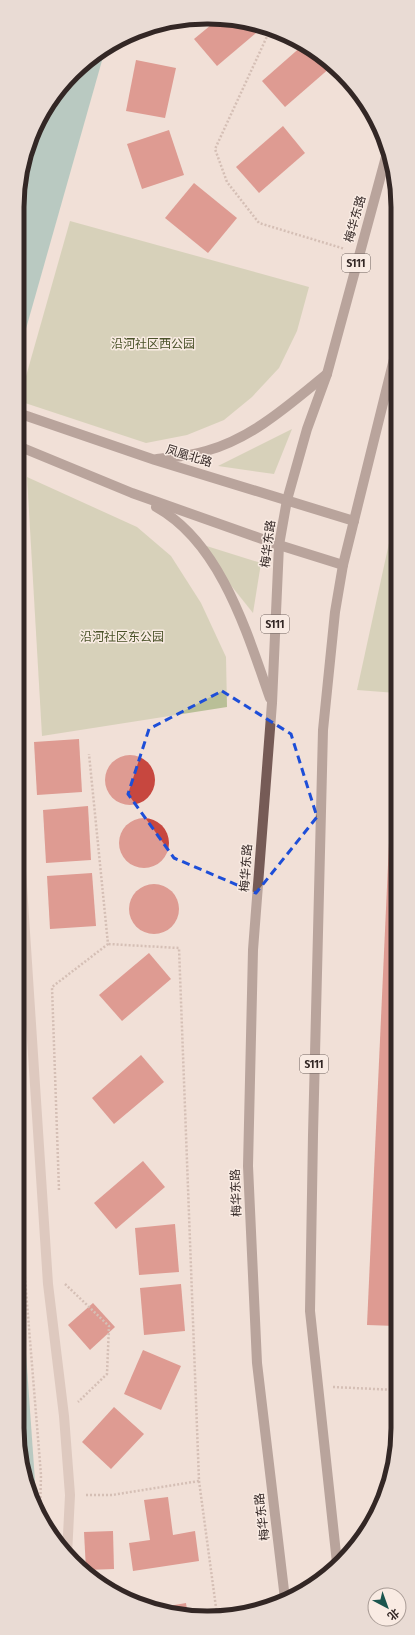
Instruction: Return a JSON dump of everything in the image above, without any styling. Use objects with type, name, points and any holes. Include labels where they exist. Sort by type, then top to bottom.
[{"type":"main road","name":"梅华东路","points":[[285,1594],[257,1363],[248,1166],[253,950],[272,703],[279,545],[287,500],[307,430],[327,374],[358,254],[385,160]]},
{"type":"main road","points":[[155,460],[206,452],[247,435],[327,374]]},
{"type":"main road","name":"S111","points":[[336,1558],[310,1311],[322,730],[335,612],[343,565],[391,376]]},
{"type":"main road","name":"凤凰北路","points":[[24,415],[155,460],[354,521]]},
{"type":"main road","points":[[24,448],[132,493],[279,545],[343,565]]},
{"type":"main road","points":[[132,493],[174,517],[211,560],[239,611],[272,703]]},
{"type":"lane","points":[[24,917],[48,1284],[64,1416],[70,1495],[67,1545]]},
{"type":"path","points":[[268,35],[215,149],[227,182],[259,223],[358,254]]},
{"type":"path","points":[[89,754],[108,944]]},
{"type":"path","points":[[60,1195],[52,988],[108,944],[180,948],[199,1481],[216,1611]]},
{"type":"path","points":[[24,1270],[40,1475],[40,1502]]},
{"type":"path","points":[[48,1284],[63,1283],[109,1326],[106,1374],[64,1416]]},
{"type":"path","points":[[318,1387],[391,1390]]},
{"type":"path","points":[[70,1495],[112,1495],[199,1481]]},
{"type":"highlighted area","points":[[222,691],[291,734],[317,817],[256,893],[174,858],[128,794],[149,729]]},
{"type":"green space","name":"沿河社区西公园","points":[[70,221],[309,287],[297,331],[279,368],[252,397],[224,420],[187,435],[146,443],[24,403],[24,383]]},
{"type":"green space","points":[[292,429],[274,474],[218,466]]},
{"type":"green space","name":"沿河社区东公园","points":[[27,477],[137,527],[171,556],[201,603],[226,657],[227,707],[42,736]]},
{"type":"green space","points":[[391,534],[391,693],[357,690]]},
{"type":"green space","points":[[197,543],[261,563],[253,613]]},
{"type":"water","points":[[103,57],[24,336],[24,195],[30,160],[43,126],[62,96],[78,78]]},
{"type":"water","points":[[24,1325],[35,1488],[30,1475],[24,1440]]},
{"type":"building","points":[[212,24],[220,24],[258,31],[217,66],[194,39]]},
{"type":"building","points":[[299,49],[328,70],[285,107],[262,81]]},
{"type":"building","points":[[136,60],[176,68],[165,118],[126,111]]},
{"type":"building","points":[[283,126],[305,153],[259,193],[236,167]]},
{"type":"building","points":[[169,130],[184,175],[142,189],[127,144]]},
{"type":"building","points":[[194,183],[237,218],[208,253],[165,218]]},
{"type":"building","points":[[79,739],[82,792],[37,795],[34,742]]},
{"type":"building","points":[[125,755],[135,755],[148,762],[155,775],[155,785],[148,798],[135,805],[125,805],[116,801],[109,794],[105,785],[105,775],[109,766],[116,759]]},
{"type":"building","points":[[391,799],[391,1326],[367,1325]]},
{"type":"building","points":[[88,806],[91,860],[46,863],[43,810]]},
{"type":"building","points":[[139,818],[149,818],[162,825],[169,838],[169,848],[162,861],[149,868],[139,868],[130,864],[123,857],[119,848],[119,838],[123,829],[130,822]]},
{"type":"building","points":[[92,873],[96,926],[50,929],[47,876]]},
{"type":"building","points":[[149,884],[159,884],[172,891],[179,904],[179,914],[172,927],[159,934],[149,934],[140,930],[133,923],[129,914],[129,904],[133,895],[140,888]]},
{"type":"building","points":[[149,953],[171,979],[122,1021],[99,995]]},
{"type":"building","points":[[141,1055],[164,1082],[114,1124],[92,1098]]},
{"type":"building","points":[[143,1161],[165,1187],[116,1229],[94,1203]]},
{"type":"building","points":[[175,1224],[179,1272],[139,1275],[135,1228]]},
{"type":"building","points":[[181,1284],[185,1331],[144,1335],[140,1288]]},
{"type":"building","points":[[93,1303],[115,1327],[90,1350],[68,1325]]},
{"type":"building","points":[[143,1350],[181,1366],[161,1410],[124,1394]]},
{"type":"building","points":[[114,1407],[144,1434],[111,1469],[82,1442]]},
{"type":"building","points":[[168,1497],[173,1535],[195,1531],[199,1561],[133,1571],[129,1543],[150,1540],[144,1500]]},
{"type":"building","points":[[113,1531],[114,1569],[92,1570],[86,1564],[84,1532]]},
{"type":"building","points":[[186,1603],[187,1610],[184,1609],[167,1606]]}]
